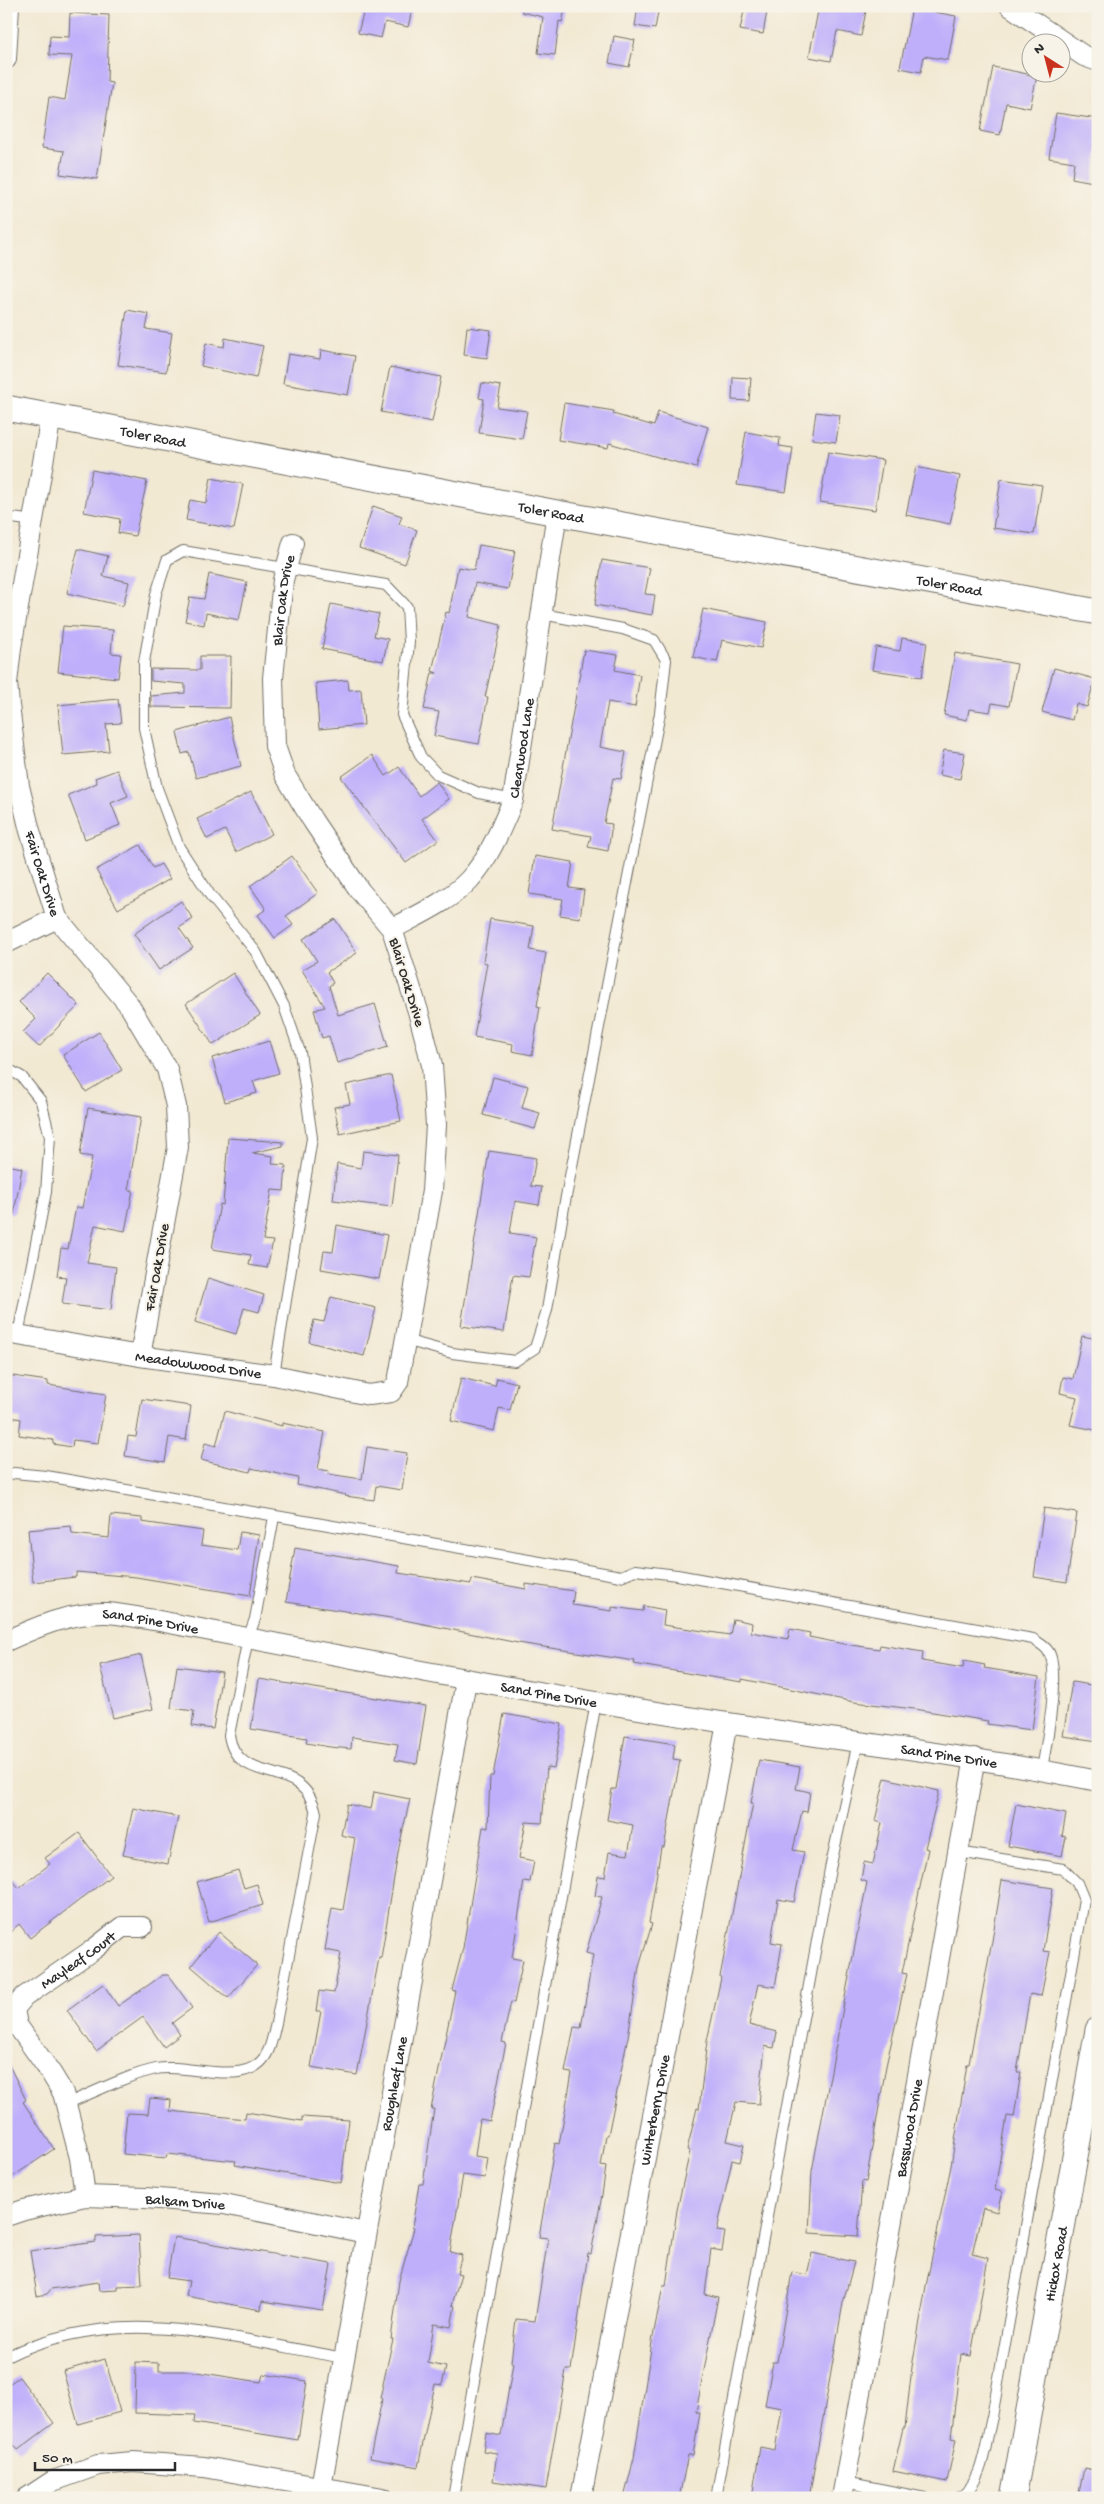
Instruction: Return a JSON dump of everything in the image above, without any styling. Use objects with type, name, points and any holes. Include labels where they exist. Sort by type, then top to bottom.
[{"type":"street","points":[[6,59],[9,6]]},
{"type":"street","points":[[1010,6],[1084,56],[1098,61]]},
{"type":"street","name":"Toler Road","points":[[6,408],[557,513],[1098,612]]},
{"type":"street","name":"Fair Oak Drive","points":[[51,416],[11,648],[7,683],[9,705],[19,786],[30,831],[57,918],[129,1005],[167,1069],[176,1106],[178,1147],[140,1356]]},
{"type":"street","name":"Clearwood Lane","points":[[392,929],[445,899],[470,880],[498,836],[513,800],[557,513]]},
{"type":"street","name":"Blair Oak Drive","points":[[293,542],[286,568],[273,678],[275,746],[285,775],[313,821],[360,890],[392,929],[418,1011],[432,1064],[436,1125],[432,1191],[398,1382],[391,1392]]},
{"type":"street","points":[[6,943],[57,918]]},
{"type":"street","name":"Meadowwood Drive","points":[[12,1334],[140,1356],[274,1375],[369,1395],[391,1392]]},
{"type":"street","name":"Sand Pine Drive","points":[[6,1641],[68,1616],[106,1613],[154,1620],[466,1681],[727,1723],[975,1758],[1098,1780]]},
{"type":"street","name":"Roughleaf Lane","points":[[321,2487],[466,1681]]},
{"type":"street","name":"Winterberry Drive","points":[[581,2498],[727,1723]]},
{"type":"street","name":"Basswood Drive","points":[[844,2490],[975,1758]]},
{"type":"street","name":"Mayleaf Court","points":[[85,2196],[80,2158],[63,2094],[51,2073],[17,2025],[11,2022],[14,2008],[24,1997],[94,1949],[122,1927],[142,1927]]},
{"type":"street","name":"Hickox Road","points":[[1013,2498],[1098,2030]]},
{"type":"street","name":"Balsam Drive","points":[[6,2216],[85,2196],[224,2204],[366,2233]]},
{"type":"street","points":[[27,2498],[53,2481],[98,2465],[133,2462],[204,2467],[383,2498]]},
{"type":"lane","points":[[6,517],[33,521]]},
{"type":"lane","points":[[274,1375],[312,1138],[300,1052],[284,1006],[256,952],[210,895],[179,847],[157,788],[144,728],[144,662],[156,594],[167,560],[184,551],[386,585],[407,607],[408,642],[402,715],[421,756],[438,775],[479,793],[513,800]]},
{"type":"lane","points":[[405,1340],[452,1353],[515,1361],[535,1348],[547,1310],[564,1207],[660,713],[666,660],[654,640],[623,629],[542,614]]},
{"type":"lane","points":[[6,1068],[22,1077],[41,1101],[50,1137],[46,1192],[12,1334]]},
{"type":"lane","points":[[6,1476],[14,1474],[46,1476],[620,1576],[635,1570],[677,1575],[1032,1639],[1049,1651],[1052,1665],[1050,1727],[1042,1769]]},
{"type":"lane","points":[[66,2104],[139,2074],[157,2069],[174,2067],[242,2072],[254,2068],[269,2050],[289,1957],[316,1813],[312,1799],[304,1788],[293,1779],[245,1764],[238,1758],[230,1746],[229,1735],[248,1638],[255,1619],[274,1517]]},
{"type":"lane","points":[[453,2498],[596,1702]]},
{"type":"lane","points":[[716,2498],[828,1878],[858,1742]]},
{"type":"lane","points":[[958,1852],[1063,1869],[1077,1883],[1084,1900],[992,2417],[978,2475],[969,2492],[959,2498]]},
{"type":"lane","points":[[6,2357],[64,2335],[105,2327],[137,2326],[171,2327],[344,2358]]},
{"type":"lane","points":[[844,2490],[925,2498]]},
{"type":"building","points":[[365,6],[413,6],[408,27],[385,22],[381,38],[358,33]]},
{"type":"building","points":[[522,6],[566,6],[562,22],[559,21],[555,55],[538,53],[543,17],[522,12]]},
{"type":"building","points":[[638,6],[659,6],[655,29],[635,26]]},
{"type":"building","points":[[745,6],[768,6],[763,34],[740,30]]},
{"type":"building","points":[[819,6],[867,6],[861,36],[837,31],[831,61],[809,57]]},
{"type":"building","points":[[912,8],[956,16],[948,60],[924,56],[921,72],[900,68]]},
{"type":"building","points":[[70,13],[109,15],[107,82],[112,83],[97,179],[60,174],[64,151],[42,148],[49,97],[65,100],[72,56],[49,55],[50,36],[69,37]]},
{"type":"building","points":[[614,36],[635,40],[629,67],[609,63]]},
{"type":"building","points":[[993,67],[1022,73],[1022,82],[1036,82],[1030,108],[1006,103],[1000,135],[980,131]]},
{"type":"building","points":[[1056,113],[1098,119],[1098,150],[1093,182],[1072,178],[1074,162],[1049,158]]},
{"type":"building","points":[[127,310],[149,314],[146,329],[172,333],[166,372],[118,365]]},
{"type":"building","points":[[467,327],[491,330],[487,358],[464,355]]},
{"type":"building","points":[[225,338],[263,346],[256,378],[201,366],[206,343],[224,347]]},
{"type":"building","points":[[321,350],[355,356],[348,395],[283,384],[288,354],[320,359]]},
{"type":"building","points":[[390,367],[441,377],[432,422],[381,412]]},
{"type":"building","points":[[733,377],[751,378],[749,401],[732,400]]},
{"type":"building","points":[[482,383],[501,386],[497,407],[527,411],[522,439],[479,433],[484,399],[479,398]]},
{"type":"building","points":[[564,403],[614,411],[613,414],[654,426],[658,412],[708,427],[696,468],[609,443],[608,448],[558,440]]},
{"type":"building","points":[[816,412],[840,415],[836,442],[812,439]]},
{"type":"building","points":[[746,432],[780,438],[779,446],[793,448],[786,492],[737,485]]},
{"type":"building","points":[[828,452],[883,460],[875,510],[820,502]]},
{"type":"building","points":[[916,467],[960,476],[950,524],[906,515]]},
{"type":"building","points":[[92,470],[147,481],[135,536],[118,533],[120,519],[84,512]]},
{"type":"building","points":[[211,478],[243,484],[234,529],[186,520],[190,500],[206,503]]},
{"type":"building","points":[[1001,479],[1042,485],[1034,534],[993,528]]},
{"type":"building","points":[[373,506],[402,516],[399,524],[417,530],[405,564],[359,548]]},
{"type":"building","points":[[479,545],[515,551],[508,589],[475,583],[469,617],[501,625],[485,697],[488,697],[479,744],[434,736],[439,712],[424,709],[432,673],[437,673],[432,671],[446,612],[449,613],[458,567],[474,570]]},
{"type":"building","points":[[78,549],[108,556],[103,576],[129,582],[123,606],[67,593]]},
{"type":"building","points":[[602,560],[650,568],[645,594],[655,595],[652,615],[595,605]]},
{"type":"building","points":[[209,574],[247,582],[239,620],[206,613],[204,625],[185,621],[190,597],[204,599]]},
{"type":"building","points":[[331,604],[379,614],[374,636],[388,639],[383,661],[322,649]]},
{"type":"building","points":[[703,609],[767,622],[761,648],[722,640],[717,662],[693,657]]},
{"type":"building","points":[[63,626],[113,630],[111,653],[121,654],[118,678],[58,672]]},
{"type":"building","points":[[902,638],[927,642],[922,677],[872,670],[876,647],[900,651]]},
{"type":"building","points":[[584,650],[618,655],[615,670],[640,675],[635,707],[608,702],[600,747],[626,752],[621,779],[613,778],[604,823],[612,824],[608,851],[588,847],[591,836],[552,829]]},
{"type":"building","points":[[955,653],[1017,664],[1009,706],[992,703],[990,712],[969,709],[967,720],[944,715]]},
{"type":"building","points":[[200,656],[231,656],[230,708],[151,707],[151,696],[185,693],[185,684],[151,681],[151,669],[200,670]]},
{"type":"building","points":[[1054,668],[1095,679],[1087,707],[1076,704],[1072,720],[1042,712]]},
{"type":"building","points":[[348,680],[349,690],[361,689],[364,725],[319,729],[316,683]]},
{"type":"building","points":[[118,699],[121,723],[106,724],[109,751],[63,755],[58,705]]},
{"type":"building","points":[[229,717],[241,766],[196,778],[189,752],[182,754],[177,732]]},
{"type":"building","points":[[944,750],[965,753],[960,779],[939,775]]},
{"type":"building","points":[[372,755],[386,776],[399,767],[419,796],[437,782],[449,799],[422,819],[438,840],[406,863],[341,777]]},
{"type":"building","points":[[117,770],[128,796],[111,803],[120,825],[85,839],[68,795],[97,783],[95,778]]},
{"type":"building","points":[[251,792],[272,834],[236,852],[225,830],[207,839],[197,819]]},
{"type":"building","points":[[140,845],[153,868],[161,864],[170,879],[118,909],[96,870]]},
{"type":"building","points":[[292,856],[318,893],[286,916],[293,925],[275,938],[258,915],[266,909],[250,886]]},
{"type":"building","points":[[535,856],[573,862],[569,888],[584,890],[580,918],[560,915],[563,899],[529,894]]},
{"type":"building","points":[[181,901],[193,919],[179,928],[193,948],[159,970],[134,934]]},
{"type":"building","points":[[335,919],[357,953],[327,972],[333,983],[329,986],[338,1015],[375,1004],[388,1047],[337,1063],[329,1036],[322,1038],[314,1010],[325,1007],[302,970],[317,961],[303,939]]},
{"type":"building","points":[[490,919],[534,926],[530,950],[546,953],[537,1006],[540,1007],[532,1055],[512,1051],[513,1044],[474,1037],[487,963],[483,962]]},
{"type":"building","points":[[47,973],[79,1005],[39,1047],[23,1032],[36,1019],[19,1002]]},
{"type":"building","points":[[233,973],[260,1015],[213,1045],[186,1004]]},
{"type":"building","points":[[99,1032],[122,1070],[86,1092],[63,1055]]},
{"type":"building","points":[[269,1041],[279,1073],[253,1081],[257,1093],[225,1102],[212,1058]]},
{"type":"building","points":[[391,1075],[401,1121],[340,1134],[334,1107],[350,1104],[346,1085]]},
{"type":"building","points":[[493,1077],[528,1086],[522,1108],[540,1113],[535,1129],[483,1115]]},
{"type":"building","points":[[88,1108],[141,1117],[128,1190],[133,1190],[125,1231],[95,1225],[87,1263],[116,1267],[111,1310],[62,1304],[66,1277],[57,1276],[61,1248],[68,1249],[76,1207],[82,1208],[92,1157],[80,1155]]},
{"type":"building","points":[[228,1138],[283,1142],[283,1146],[252,1153],[273,1156],[272,1164],[286,1165],[284,1191],[272,1190],[263,1240],[273,1241],[267,1268],[249,1265],[251,1255],[212,1249],[220,1204],[223,1205]]},
{"type":"building","points":[[363,1151],[398,1155],[392,1207],[333,1200],[337,1164],[361,1168]]},
{"type":"building","points":[[489,1151],[536,1158],[531,1186],[542,1187],[539,1205],[515,1201],[510,1233],[536,1237],[529,1277],[513,1275],[504,1332],[461,1326]]},
{"type":"building","points":[[6,1165],[22,1168],[14,1214],[6,1213]]},
{"type":"building","points":[[337,1225],[387,1235],[379,1279],[321,1269],[324,1251],[333,1252]]},
{"type":"building","points":[[208,1278],[264,1295],[259,1312],[244,1308],[236,1334],[195,1322]]},
{"type":"building","points":[[331,1297],[376,1308],[364,1356],[309,1342],[314,1320],[324,1322]]},
{"type":"building","points":[[1082,1336],[1098,1339],[1098,1419],[1095,1430],[1070,1425],[1077,1397],[1060,1393],[1063,1377],[1073,1379]]},
{"type":"building","points":[[6,1375],[48,1381],[48,1385],[106,1394],[98,1443],[73,1440],[72,1447],[53,1444],[53,1440],[19,1435],[21,1419],[6,1416]]},
{"type":"building","points":[[461,1378],[495,1386],[497,1378],[517,1383],[510,1410],[499,1408],[494,1431],[451,1421]]},
{"type":"building","points":[[142,1399],[191,1406],[186,1440],[169,1437],[165,1462],[125,1456],[128,1436],[136,1437]]},
{"type":"building","points":[[225,1411],[282,1426],[282,1423],[325,1432],[318,1469],[329,1471],[328,1474],[362,1479],[367,1447],[407,1453],[402,1490],[376,1486],[374,1500],[345,1496],[297,1485],[298,1478],[251,1468],[250,1472],[201,1460],[205,1443],[216,1446]]},
{"type":"building","points":[[1044,1508],[1077,1513],[1067,1582],[1034,1577]]},
{"type":"building","points":[[111,1515],[142,1518],[142,1522],[203,1531],[201,1545],[237,1550],[240,1532],[259,1535],[250,1596],[136,1577],[76,1572],[76,1577],[33,1582],[28,1530],[71,1526],[72,1534],[109,1538]]},
{"type":"building","points":[[295,1548],[399,1566],[398,1573],[471,1584],[472,1579],[526,1589],[526,1584],[574,1591],[572,1605],[612,1611],[612,1607],[643,1611],[644,1606],[665,1610],[663,1625],[730,1635],[733,1619],[752,1623],[751,1632],[788,1639],[790,1629],[810,1633],[809,1637],[844,1644],[879,1649],[880,1645],[923,1652],[922,1661],[963,1668],[964,1661],[985,1665],[984,1668],[1039,1677],[1032,1730],[987,1724],[988,1721],[914,1709],[854,1702],[742,1679],[742,1682],[698,1675],[634,1664],[635,1661],[518,1643],[404,1620],[286,1602]]},
{"type":"building","points":[[141,1655],[153,1709],[113,1718],[100,1665]]},
{"type":"building","points":[[177,1666],[222,1672],[213,1729],[192,1726],[194,1711],[171,1708]]},
{"type":"building","points":[[259,1679],[426,1706],[417,1764],[395,1760],[398,1744],[352,1737],[351,1749],[330,1747],[306,1743],[307,1738],[251,1729]]},
{"type":"building","points":[[1072,1682],[1091,1685],[1091,1690],[1098,1691],[1098,1741],[1063,1736]]},
{"type":"building","points":[[504,1714],[562,1724],[554,1768],[547,1767],[542,1823],[526,1822],[519,1858],[534,1861],[530,1882],[524,1881],[512,1958],[523,1960],[514,2003],[511,2002],[502,2042],[506,2043],[490,2121],[480,2119],[475,2156],[488,2158],[485,2178],[463,2175],[450,2252],[462,2255],[457,2273],[461,2274],[452,2305],[455,2306],[451,2327],[434,2324],[428,2363],[446,2367],[442,2385],[435,2384],[418,2467],[370,2458],[382,2399],[380,2398],[393,2339],[391,2339],[399,2281],[414,2228],[412,2227],[419,2184],[423,2184],[434,2109],[431,2109],[455,1991],[452,1990],[463,1948],[483,1827],[488,1828],[490,1776],[493,1776]]},
{"type":"building","points":[[625,1736],[675,1744],[673,1759],[680,1760],[664,1847],[661,1847],[649,1923],[652,1924],[639,1967],[628,2037],[608,2135],[606,2135],[601,2166],[606,2167],[602,2195],[591,2254],[588,2253],[571,2370],[566,2370],[546,2489],[493,2481],[497,2453],[483,2451],[486,2433],[501,2436],[513,2363],[511,2362],[516,2319],[535,2321],[548,2238],[539,2237],[555,2143],[559,2144],[572,2073],[565,2072],[574,2027],[581,2028],[593,1955],[586,1953],[602,1897],[595,1896],[598,1876],[605,1877],[609,1852],[628,1855],[633,1825],[607,1820],[612,1789],[616,1789]]},
{"type":"building","points":[[759,1760],[800,1767],[796,1789],[810,1792],[807,1812],[802,1811],[793,1850],[804,1852],[794,1902],[778,1899],[771,1942],[782,1944],[775,1987],[758,1984],[749,2025],[777,2032],[774,2048],[765,2046],[759,2104],[736,2102],[727,2141],[744,2145],[740,2162],[732,2160],[717,2231],[725,2232],[722,2251],[711,2249],[705,2294],[718,2297],[696,2412],[700,2412],[693,2455],[688,2455],[679,2498],[624,2498],[634,2458],[652,2342],[663,2286],[666,2286],[677,2210],[690,2151],[687,2150],[697,2108],[699,2109],[707,2041],[721,1978]]},
{"type":"building","points":[[885,1778],[939,1791],[925,1848],[928,1849],[902,1973],[907,1974],[886,2066],[866,2182],[862,2181],[858,2236],[809,2233],[812,2171],[867,1882],[861,1880],[864,1862],[873,1864],[882,1823],[875,1821]]},
{"type":"building","points":[[374,1792],[410,1799],[399,1847],[381,1958],[379,1958],[357,2075],[311,2067],[321,2011],[316,2011],[319,1991],[334,1993],[341,1953],[325,1950],[332,1908],[343,1910],[355,1838],[341,1835],[347,1804],[371,1809]]},
{"type":"building","points":[[1016,1804],[1066,1814],[1062,1836],[1066,1837],[1062,1856],[1008,1846]]},
{"type":"building","points":[[133,1808],[178,1817],[168,1864],[123,1855]]},
{"type":"building","points":[[79,1833],[111,1876],[30,1938],[19,1924],[6,1936],[6,1872],[19,1888],[50,1864],[45,1858]]},
{"type":"building","points":[[238,1870],[244,1888],[257,1884],[263,1905],[209,1922],[197,1882]]},
{"type":"building","points":[[1002,1880],[1053,1888],[1043,1951],[1050,1952],[1041,1996],[1030,1994],[1017,2072],[1021,2072],[1014,2117],[1007,2116],[995,2190],[1002,2192],[997,2212],[983,2208],[972,2254],[988,2258],[971,2356],[961,2354],[951,2438],[956,2439],[947,2482],[893,2471],[903,2428],[905,2428],[912,2367],[926,2286],[951,2166],[967,2064],[969,2064]]},
{"type":"building","points":[[219,1932],[257,1965],[228,1998],[191,1966]]},
{"type":"building","points":[[163,1975],[168,1975],[192,2008],[172,2023],[180,2035],[164,2047],[143,2017],[96,2051],[67,2010],[103,1984],[118,2006]]},
{"type":"building","points":[[6,2059],[26,2100],[23,2102],[54,2149],[6,2181]]},
{"type":"building","points":[[150,2098],[171,2100],[170,2111],[245,2119],[246,2112],[302,2121],[302,2117],[349,2120],[341,2183],[235,2165],[236,2161],[167,2154],[166,2158],[123,2154],[127,2113],[148,2114]]},
{"type":"building","points":[[139,2235],[142,2285],[118,2286],[118,2290],[99,2291],[98,2282],[51,2289],[47,2294],[37,2296],[30,2251],[96,2242],[96,2237]]},
{"type":"building","points":[[174,2237],[331,2264],[323,2310],[262,2301],[261,2310],[186,2296],[189,2281],[167,2278]]},
{"type":"building","points":[[812,2253],[854,2262],[843,2303],[809,2498],[752,2498],[760,2447],[775,2450],[782,2408],[765,2405],[773,2362],[777,2362],[792,2272],[807,2275]]},
{"type":"building","points":[[105,2359],[120,2412],[78,2424],[63,2371]]},
{"type":"building","points":[[136,2362],[159,2363],[159,2371],[190,2371],[261,2382],[263,2374],[307,2381],[298,2440],[194,2423],[195,2415],[135,2413]]},
{"type":"building","points":[[19,2377],[54,2423],[18,2450],[6,2435],[6,2386]]},
{"type":"building","points":[[1084,2468],[1098,2471],[1098,2498],[1078,2498]]}]
